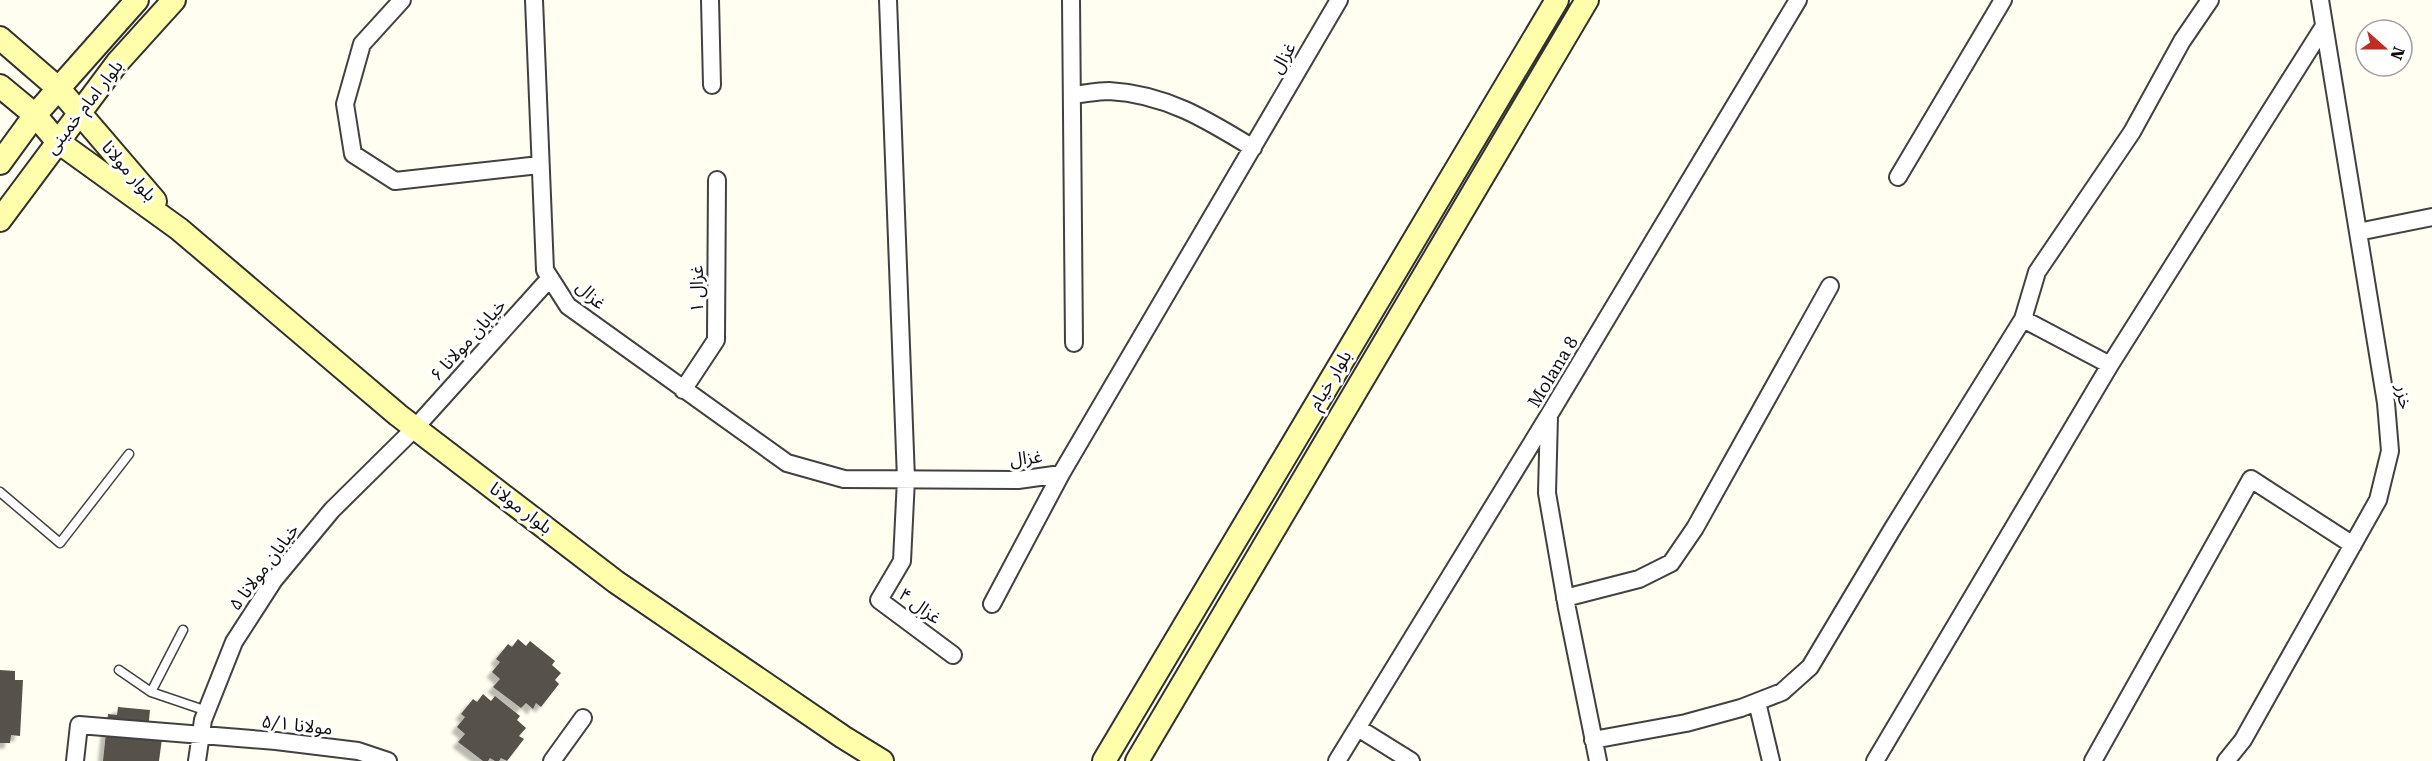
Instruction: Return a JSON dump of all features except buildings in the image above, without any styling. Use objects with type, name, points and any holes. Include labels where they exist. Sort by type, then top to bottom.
[{"type":"street","name":"بلوار امام خمینی","points":[[0,162],[35,115],[136,0]]},
{"type":"street","name":"بلوار امام خمینی","points":[[0,220],[117,63],[174,0]]},
{"type":"street","points":[[402,0],[362,44],[345,104],[353,154],[395,181],[539,165]]},
{"type":"street","points":[[534,0],[545,270],[550,278]]},
{"type":"street","points":[[710,0],[712,85]]},
{"type":"street","points":[[888,0],[906,479]]},
{"type":"street","points":[[1071,0],[1074,343]]},
{"type":"street","name":"غزال","points":[[550,278],[568,306],[787,463],[844,480],[1018,480],[1061,474],[1340,0]]},
{"type":"street","name":"بلوار خیام","points":[[1104,761],[1557,0]]},
{"type":"street","name":"بلوار خیام","points":[[1137,761],[1587,0]]},
{"type":"street","name":"Molana 8","points":[[1337,761],[1549,415],[1798,0]]},
{"type":"street","points":[[1898,177],[2003,0]]},
{"type":"street","points":[[1593,740],[1686,723],[1757,702],[1782,693],[1810,667],[2023,318],[2037,273],[2132,132],[2182,41],[2210,0]]},
{"type":"street","name":"خزر","points":[[2226,761],[2243,740],[2378,500],[2390,451],[2386,403],[2320,0]]},
{"type":"street","points":[[1875,761],[2110,365],[2324,26]]},
{"type":"street","name":"بلوار مولانا","points":[[0,38],[59,89],[179,229]]},
{"type":"street","name":"بلوار مولانا","points":[[0,86],[35,115],[57,141],[179,229],[416,428],[616,582],[843,738],[882,761]]},
{"type":"street","points":[[1072,95],[1107,91],[1156,98],[1203,118],[1253,148]]},
{"type":"street","name":"غزال ۱","points":[[683,390],[716,340],[717,180]]},
{"type":"street","points":[[2358,232],[2432,218]]},
{"type":"street","name":"خیابان مولانا ۶","points":[[416,428],[550,278]]},
{"type":"street","points":[[1565,598],[1639,579],[1671,563],[1695,528],[1830,286]]},
{"type":"street","points":[[2023,318],[2110,365]]},
{"type":"street","points":[[1549,415],[1547,493],[1565,598],[1598,761]]},
{"type":"street","name":"خیابان مولانا ۵","points":[[197,761],[207,711],[234,642],[274,580],[333,510],[416,428]]},
{"type":"street","points":[[992,604],[1061,474]]},
{"type":"street","name":"غزال ۴","points":[[906,479],[902,561],[879,600],[953,655]]},
{"type":"street","points":[[2093,761],[2251,479],[2353,545]]},
{"type":"street","points":[[1757,702],[1771,761]]},
{"type":"street","points":[[552,761],[583,718]]},
{"type":"street","name":"مولانا ۵/۱","points":[[75,761],[79,725],[201,734],[358,751],[388,761]]},
{"type":"street","points":[[1358,728],[1411,761]]},
{"type":"lane","points":[[0,492],[60,543],[129,454]]},
{"type":"lane","points":[[151,692],[183,630]]},
{"type":"lane","points":[[119,670],[151,692],[207,711]]}]
